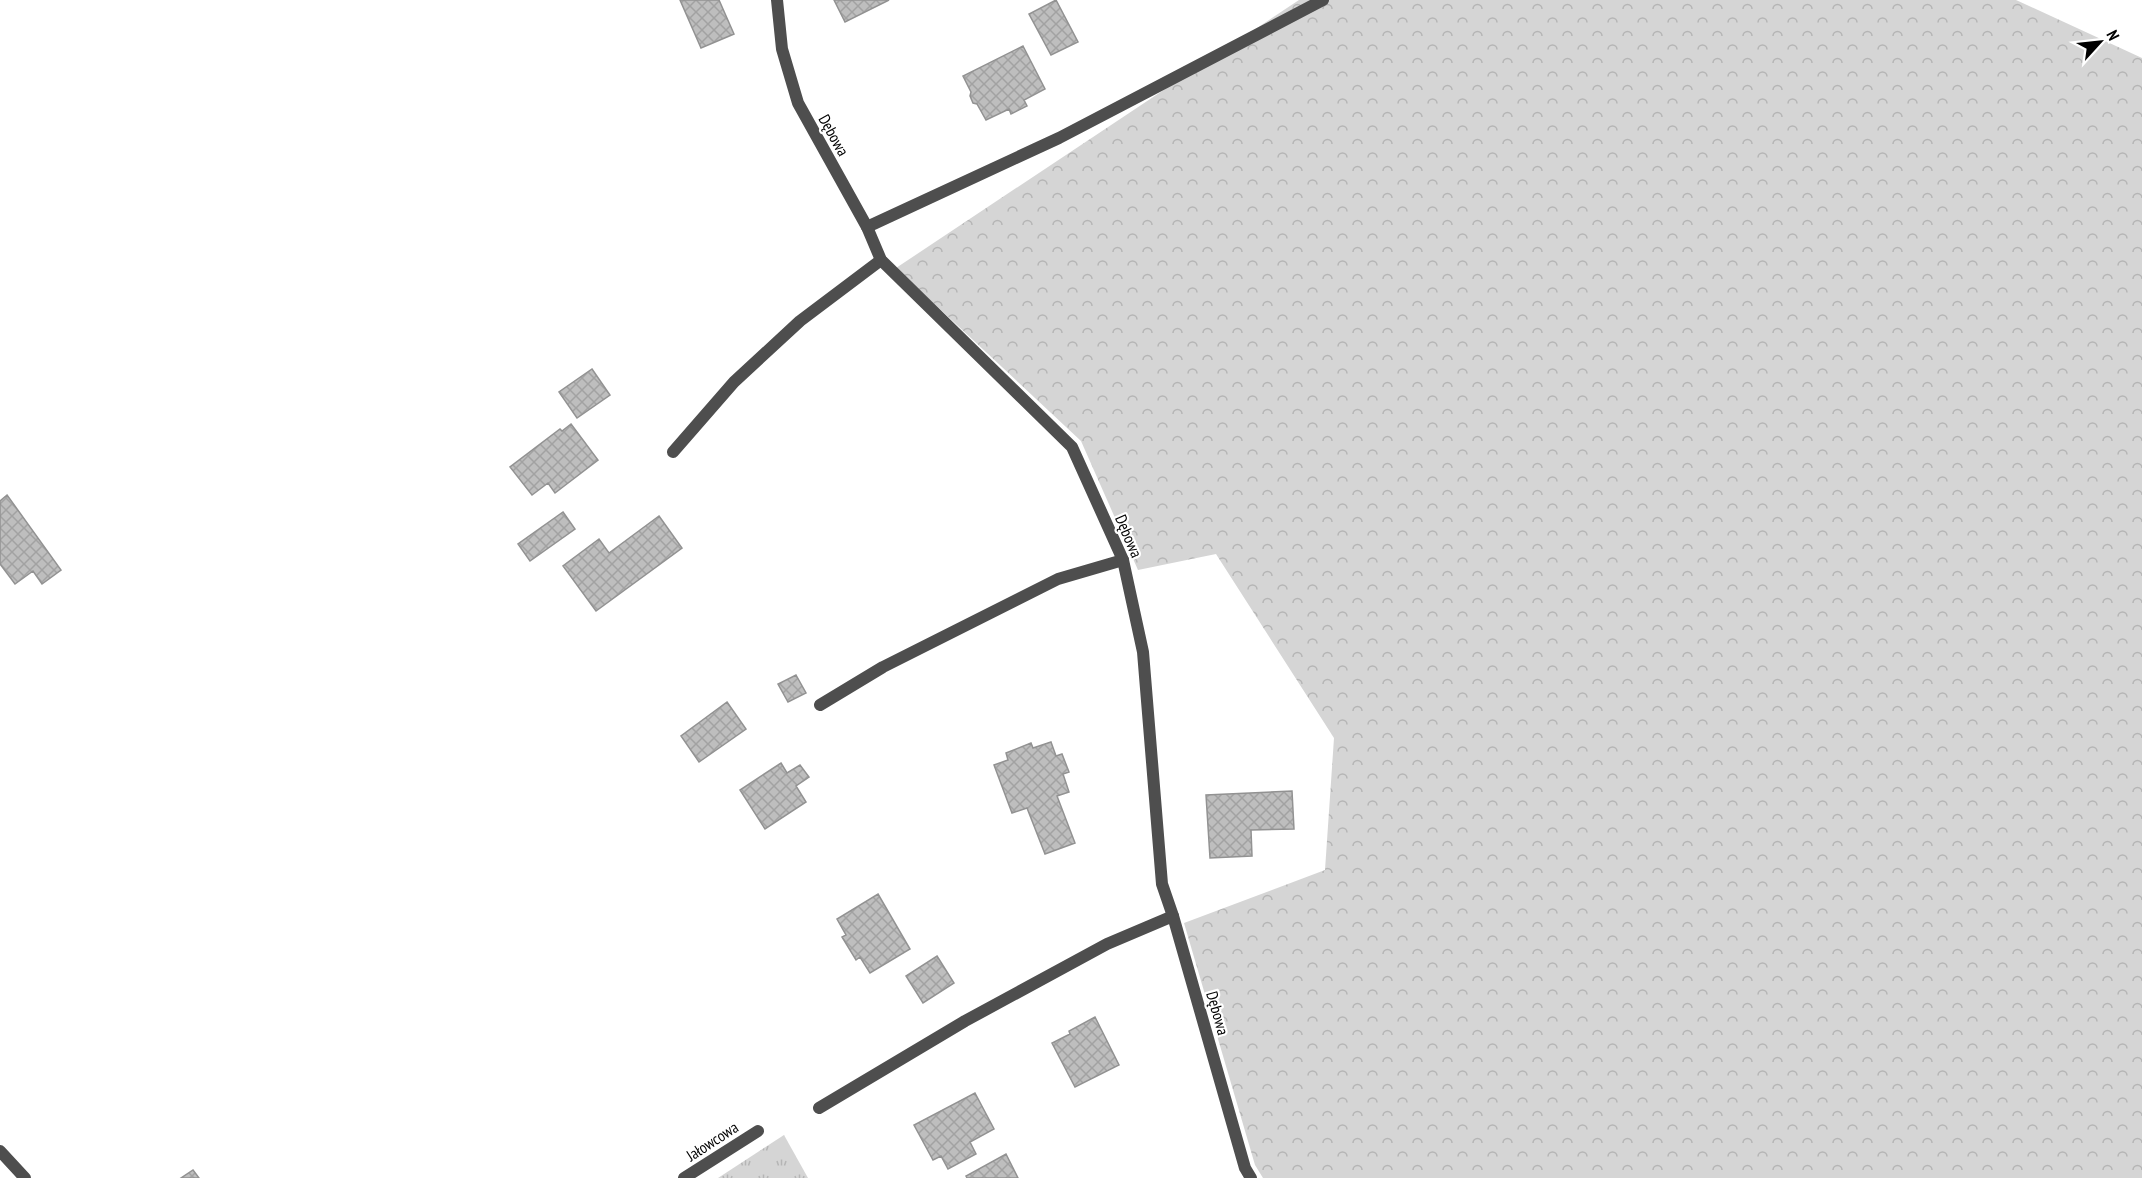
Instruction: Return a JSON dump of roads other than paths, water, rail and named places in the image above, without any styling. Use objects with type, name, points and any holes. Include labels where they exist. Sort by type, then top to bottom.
[{"type":"street","name":"Dębowa","points":[[777,0],[782,49],[798,103],[867,227],[881,260],[1071,447],[1123,560],[1143,652],[1162,884],[1245,1168],[1251,1178]]},
{"type":"street","points":[[867,227],[1059,138],[1323,0]]},
{"type":"street","points":[[673,452],[734,382],[800,321],[881,260]]},
{"type":"street","points":[[820,705],[883,667],[1058,579],[1123,560]]},
{"type":"street","points":[[819,1107],[965,1021],[1096,950],[1173,916]]},
{"type":"street","name":"Jałowcowa","points":[[684,1178],[758,1131]]},
{"type":"street","points":[[0,1151],[26,1178]]}]
